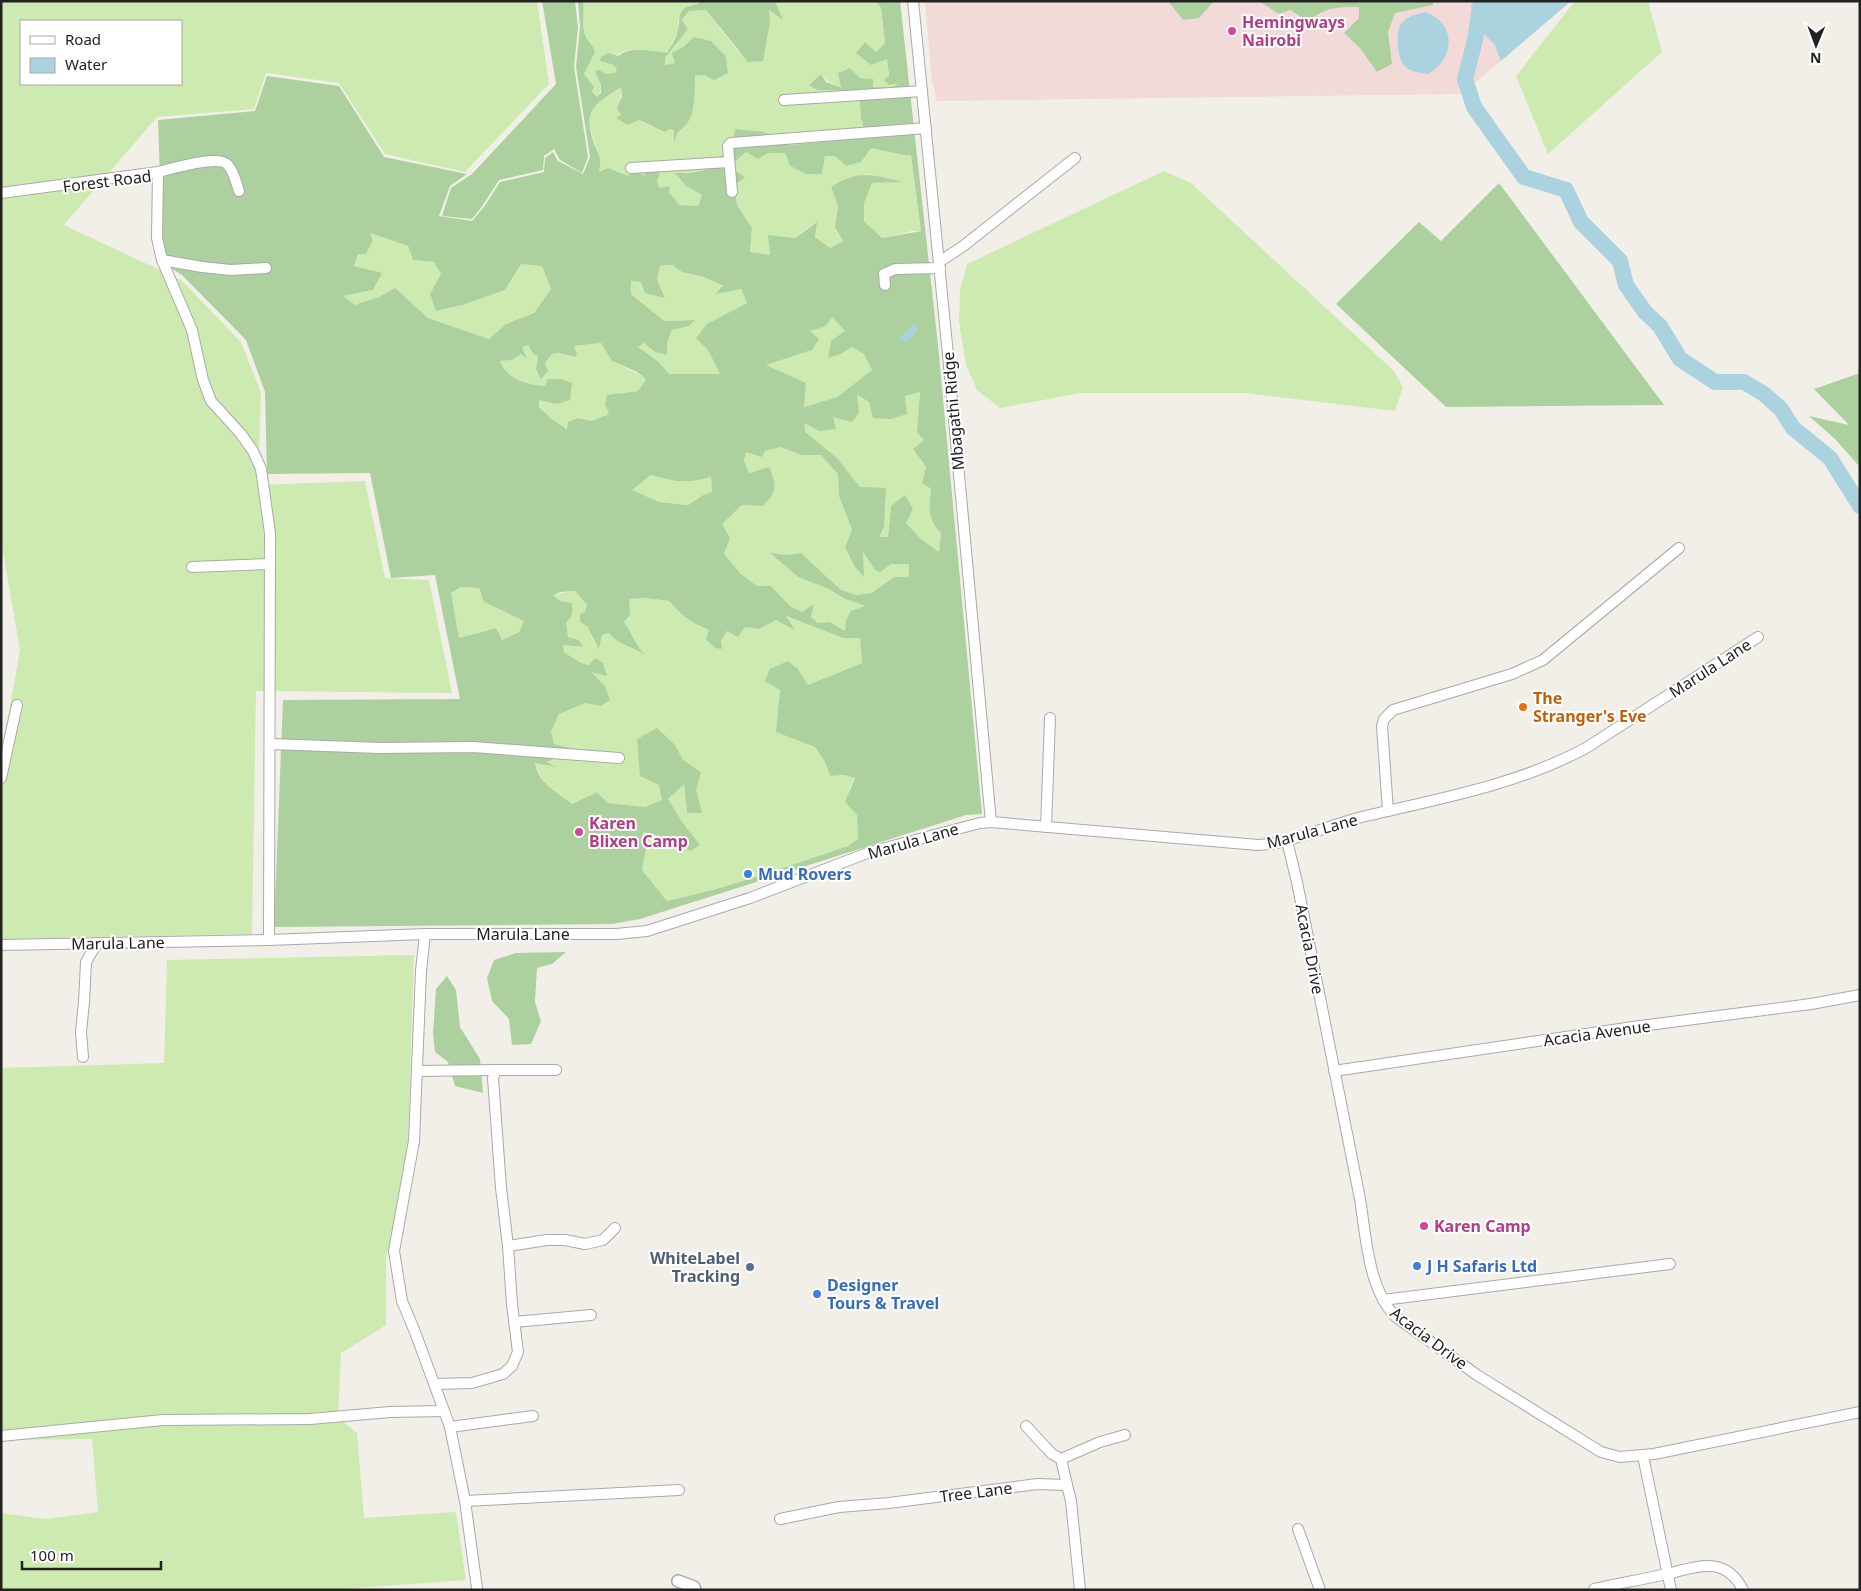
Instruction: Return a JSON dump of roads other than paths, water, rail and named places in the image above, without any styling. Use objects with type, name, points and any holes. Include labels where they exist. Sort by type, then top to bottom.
[{"type":"street","name":"Mbagathi Ridge","points":[[913,1],[926,128],[929,179],[940,265],[991,822]]},
{"type":"street","points":[[784,100],[922,90]]},
{"type":"street","points":[[732,192],[728,146],[731,143],[926,128]]},
{"type":"street","points":[[885,285],[884,274],[895,270],[940,265],[1075,158]]},
{"type":"street","points":[[158,172],[202,162],[223,161],[228,164],[233,173],[239,191]]},
{"type":"street","points":[[631,168],[729,162]]},
{"type":"street","name":"Forest Road","points":[[1,194],[158,172],[157,238],[162,260],[192,330],[203,380],[211,401],[242,434],[253,451],[261,469],[264,496],[268,509],[270,564],[269,940]]},
{"type":"street","points":[[162,260],[231,270],[266,268]]},
{"type":"street","points":[[1388,811],[1382,726],[1387,715],[1393,710],[1512,674],[1542,660],[1679,548]]},
{"type":"street","points":[[192,567],[270,564]]},
{"type":"street","name":"Marula Lane","points":[[1,945],[269,940],[426,934],[636,933],[750,898],[870,852],[980,822],[1258,844],[1287,841],[1338,824],[1485,787],[1526,775],[1564,760],[1586,748],[1758,637]]},
{"type":"street","points":[[1,778],[17,705]]},
{"type":"street","points":[[1046,827],[1050,718]]},
{"type":"street","points":[[270,744],[380,748],[473,747],[619,758]]},
{"type":"street","name":"Acacia Drive","points":[[1287,841],[1297,882],[1360,1199],[1367,1247],[1377,1286],[1383,1300],[1396,1316],[1477,1375],[1602,1452],[1620,1457],[1643,1456],[1860,1412]]},
{"type":"street","points":[[426,934],[422,971],[414,1141],[394,1251],[402,1301],[450,1427],[465,1501],[477,1588]]},
{"type":"street","points":[[83,1057],[81,1032],[86,962],[97,943]]},
{"type":"street","name":"Acacia Avenue","points":[[1334,1071],[1640,1026],[1811,1004],[1860,994]]},
{"type":"street","points":[[435,1384],[472,1383],[503,1374],[512,1366],[518,1352],[501,1188],[493,1078],[496,1070]]},
{"type":"street","points":[[417,1071],[556,1070]]},
{"type":"street","points":[[508,1246],[547,1240],[565,1240],[585,1244],[603,1240],[615,1228]]},
{"type":"street","points":[[1383,1300],[1670,1264]]},
{"type":"street","points":[[514,1322],[591,1315]]},
{"type":"street","points":[[1,1436],[163,1420],[310,1419],[390,1412],[443,1411]]},
{"type":"street","points":[[450,1427],[533,1416]]},
{"type":"street","points":[[1026,1426],[1052,1454],[1061,1458],[1124,1434]]},
{"type":"street","points":[[1643,1456],[1672,1590]]},
{"type":"street","points":[[1061,1458],[1071,1502],[1080,1590]]},
{"type":"street","name":"Tree Lane","points":[[780,1519],[839,1507],[889,1503],[1036,1484],[1067,1484]]},
{"type":"street","points":[[465,1501],[679,1490]]},
{"type":"street","points":[[1298,1529],[1320,1590]]},
{"type":"street","points":[[1594,1589],[1669,1574],[1688,1567],[1705,1565],[1715,1566],[1732,1574],[1743,1590]]},
{"type":"street","points":[[678,1581],[694,1587],[695,1590]]},
{"type":"water","points":[[1479,1],[1571,1],[1501,61],[1495,45],[1474,24],[1471,5]]},
{"type":"water","points":[[1426,12],[1438,19],[1445,27],[1449,42],[1445,57],[1428,74],[1410,70],[1403,64],[1399,53],[1398,38],[1398,31],[1403,22],[1412,16]]},
{"type":"water","points":[[914,325],[919,330],[905,343],[899,338]]},
{"type":"waterway","points":[[1483,1],[1480,7],[1475,40],[1465,79],[1474,107],[1524,177],[1566,190],[1581,222],[1620,261],[1626,285],[1645,312],[1660,326],[1680,359],[1715,382],[1744,382],[1764,394],[1781,409],[1793,428],[1830,458],[1860,506]]},
{"type":"place","name":"Hemingways Nairobi","points":[[1232,31]]},
{"type":"place","name":"The Stranger's Eve","points":[[1523,707]]},
{"type":"place","name":"Karen Blixen Camp","points":[[579,832]]},
{"type":"place","name":"Mud Rovers","points":[[748,874]]},
{"type":"place","name":"Karen Camp","points":[[1424,1226]]},
{"type":"place","name":"J H Safaris Ltd","points":[[1417,1266]]},
{"type":"place","name":"WhiteLabel Tracking","points":[[750,1267]]},
{"type":"place","name":"Designer Tours & Travel","points":[[817,1294]]}]
